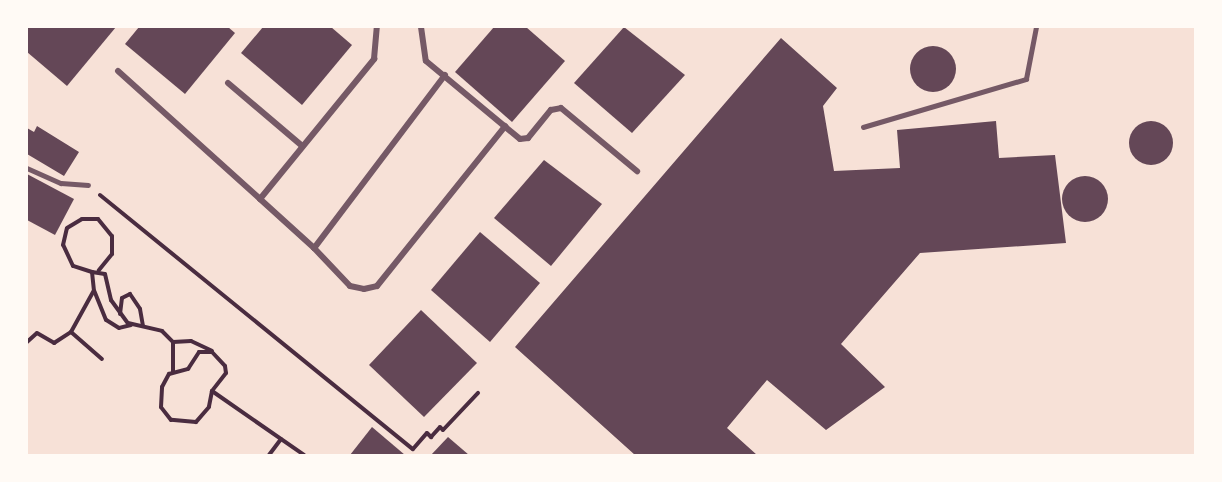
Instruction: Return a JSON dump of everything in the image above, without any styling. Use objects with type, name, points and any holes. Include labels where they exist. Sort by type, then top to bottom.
[{"type":"street","points":[[260,199],[301,145],[374,59],[377,27]]},
{"type":"street","points":[[421,27],[422,53],[444,75],[524,140],[551,110],[561,108],[638,171]]},
{"type":"street","points":[[118,71],[314,248],[350,286],[364,289],[377,286],[505,126]]},
{"type":"street","points":[[314,248],[444,75]]},
{"type":"street","points":[[228,83],[301,145]]},
{"type":"lane","points":[[863,127],[1026,79],[1036,27]]},
{"type":"lane","points":[[27,168],[61,183],[88,185]]},
{"type":"path","points":[[88,185],[413,449],[427,433],[431,437],[440,427],[443,430],[478,393]]},
{"type":"path","points":[[82,219],[98,219],[112,236],[112,254],[98,270],[92,272],[73,266],[63,245],[67,228],[82,219]]},
{"type":"path","points":[[98,270],[105,274],[111,300],[131,325]]},
{"type":"path","points":[[92,272],[94,291],[106,320],[119,328],[131,325],[162,331],[173,342],[201,344],[212,352],[225,366],[226,373],[212,391],[203,417],[186,423],[171,420],[161,407],[160,398],[164,380],[173,372],[188,369],[199,352],[212,352]]},
{"type":"path","points":[[27,342],[37,333],[54,343],[71,332],[94,291]]},
{"type":"path","points":[[120,314],[122,298],[130,294],[140,309],[143,326]]},
{"type":"path","points":[[71,332],[102,359]]},
{"type":"path","points":[[173,342],[173,372]]},
{"type":"path","points":[[212,391],[304,455]]},
{"type":"path","points":[[269,455],[281,439]]},
{"type":"building","points":[[27,27],[116,27],[67,86],[27,52]]},
{"type":"building","points":[[139,27],[228,27],[235,33],[185,94],[125,44]]},
{"type":"building","points":[[263,27],[331,27],[352,45],[302,105],[241,53]]},
{"type":"building","points":[[494,27],[526,27],[565,61],[512,122],[455,72]]},
{"type":"building","points":[[624,27],[685,75],[632,133],[574,83]]},
{"type":"building","points":[[781,38],[837,88],[823,106],[834,171],[900,168],[897,130],[996,121],[999,158],[1055,155],[1066,243],[920,253],[841,344],[885,387],[826,430],[767,380],[727,428],[757,455],[635,455],[515,347]]},
{"type":"building","points":[[933,46],[949,53],[956,69],[949,85],[933,92],[917,85],[910,69],[917,53]]},
{"type":"building","points":[[1151,121],[1160,122],[1167,127],[1172,134],[1172,152],[1167,159],[1160,164],[1151,165],[1142,164],[1135,159],[1130,152],[1129,143],[1130,134],[1135,127],[1142,122]]},
{"type":"building","points":[[37,126],[79,152],[64,176],[27,154],[27,128],[34,132]]},
{"type":"building","points":[[544,160],[602,204],[551,266],[494,218]]},
{"type":"building","points":[[27,174],[74,199],[55,235],[27,220]]},
{"type":"building","points":[[1085,176],[1101,183],[1108,199],[1101,215],[1085,222],[1069,215],[1062,199],[1069,183]]},
{"type":"building","points":[[480,232],[540,283],[490,342],[431,290]]},
{"type":"building","points":[[421,310],[477,363],[424,417],[369,365]]},
{"type":"building","points":[[372,427],[405,455],[350,455]]},
{"type":"building","points":[[448,437],[469,455],[431,455]]}]
